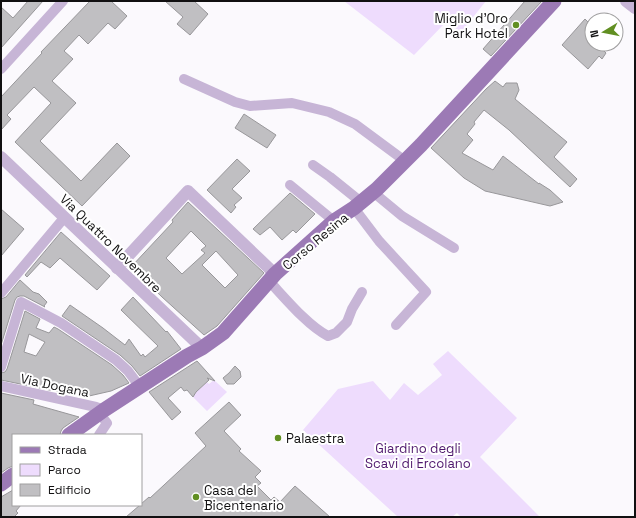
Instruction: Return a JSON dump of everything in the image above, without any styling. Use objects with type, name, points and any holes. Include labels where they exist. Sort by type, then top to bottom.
[{"type":"main road","name":"Corso Resina","points":[[70,434],[187,356],[202,348],[222,333],[272,278],[334,221],[373,192],[406,161],[554,1]]},
{"type":"main road","points":[[1,484],[12,476]]},
{"type":"street","points":[[1,69],[62,1]]},
{"type":"street","points":[[626,1],[635,8]]},
{"type":"street","points":[[184,78],[235,102],[250,106],[292,104],[329,112],[355,124],[406,161]]},
{"type":"street","name":"Via Quattro Novembre","points":[[2,162],[64,218],[202,348]]},
{"type":"street","points":[[313,165],[330,177],[357,205],[380,241],[426,292],[396,325]]},
{"type":"street","points":[[290,185],[334,221]]},
{"type":"street","points":[[117,268],[188,191],[272,278],[302,316],[321,332],[328,336],[336,333],[347,322],[352,309],[362,292]]},
{"type":"street","points":[[373,192],[402,216],[454,248]]},
{"type":"street","points":[[1,293],[64,218]]},
{"type":"street","points":[[1,367],[21,302],[60,323],[116,360],[128,371],[140,387]]},
{"type":"street","name":"Via Dogana","points":[[1,386],[96,407],[102,412]]},
{"type":"street","points":[[100,434],[108,423],[102,412]]},
{"type":"green space","name":"Miglio d'Oro Park Hotel","points":[[344,1],[486,1],[461,32],[446,22],[414,55]]},
{"type":"green space","name":"Giardino degli Scavi di Ercolano","points":[[448,351],[517,418],[480,457],[540,517],[461,517],[457,513],[452,517],[398,517],[303,430],[338,389],[373,381],[390,400],[404,383],[418,395],[442,375],[433,364]]},
{"type":"green space","points":[[214,380],[227,392],[207,411],[193,397],[196,392],[207,382],[209,384]]},
{"type":"building","points":[[28,1],[43,1],[1,48],[1,7],[13,18]]},
{"type":"building","points":[[90,1],[111,1],[127,16],[115,29],[108,23],[88,44],[79,35],[64,51],[73,59],[52,81],[76,103],[40,141],[81,181],[117,143],[130,156],[82,206],[15,142],[51,103],[34,87],[7,115],[11,119],[1,130],[1,97],[42,53],[41,52]]},
{"type":"building","points":[[165,1],[194,1],[208,14],[190,35],[177,24],[183,17]]},
{"type":"building","name":"Miglio d'Oro Park Hotel","points":[[525,1],[542,1],[491,56],[483,49]]},
{"type":"building","points":[[584,20],[584,52],[606,53],[602,59],[599,56],[588,69],[562,45]]},
{"type":"building","points":[[495,81],[503,87],[506,83],[517,83],[519,90],[515,99],[567,142],[554,157],[577,179],[570,187],[509,130],[484,110],[474,122],[475,124],[467,134],[473,140],[462,153],[493,170],[503,156],[539,184],[550,190],[563,202],[550,206],[485,191],[464,178],[431,148]]},
{"type":"building","points":[[244,114],[276,135],[267,148],[235,128]]},
{"type":"building","points":[[237,159],[250,171],[232,189],[242,198],[234,205],[236,207],[231,213],[207,190]]},
{"type":"building","points":[[290,193],[315,214],[296,233],[293,230],[282,240],[270,227],[260,235],[253,229]]},
{"type":"building","points":[[188,202],[264,273],[217,326],[204,335],[131,267],[173,222],[172,220]],"holes":[[[191,231],[206,246],[201,250],[205,253],[182,274],[166,258]],[[216,251],[238,275],[225,288],[202,265]]]},
{"type":"building","points":[[1,209],[24,229],[1,256]]},
{"type":"building","points":[[61,232],[110,276],[97,290],[60,258],[50,268],[41,262],[27,277],[25,275]]},
{"type":"building","points":[[20,280],[47,302],[44,306],[45,307],[24,296],[17,297],[1,345],[1,299],[6,297]]},
{"type":"building","points":[[133,297],[166,332],[167,331],[181,349],[140,376],[120,355],[62,316],[70,305],[125,345],[129,339],[141,356],[143,354],[145,357],[158,346],[121,310]]},
{"type":"building","points":[[25,311],[40,319],[36,328],[49,333],[54,327],[58,329],[112,365],[129,383],[111,391],[89,396],[64,393],[1,380],[1,373],[5,372]],"holes":[[[29,334],[45,342],[36,356],[24,352]]]},
{"type":"building","points":[[197,361],[215,381],[207,378],[209,380],[196,392],[193,397],[187,390],[184,391],[181,387],[168,398],[181,412],[172,420],[149,392]]},
{"type":"building","points":[[235,366],[240,371],[241,377],[234,384],[227,384],[223,378]]},
{"type":"building","points":[[1,393],[34,400],[33,404],[79,417],[63,428],[60,434],[12,434],[12,466],[1,473]]},
{"type":"building","points":[[229,402],[241,415],[224,431],[241,449],[239,451],[261,471],[255,477],[261,483],[257,486],[271,500],[274,497],[280,502],[295,486],[330,517],[126,517],[139,506],[142,506],[142,503],[149,497],[150,498],[206,446],[195,433]]},
{"type":"building","points":[[12,491],[12,506],[20,506],[16,511],[18,513],[14,517],[1,517],[1,497]]},
{"type":"place","name":"Miglio d'Oro Park Hotel","points":[[516,25]]},
{"type":"place","name":"Palaestra","points":[[278,438]]},
{"type":"place","name":"Casa del Bicentenario","points":[[196,497]]}]
